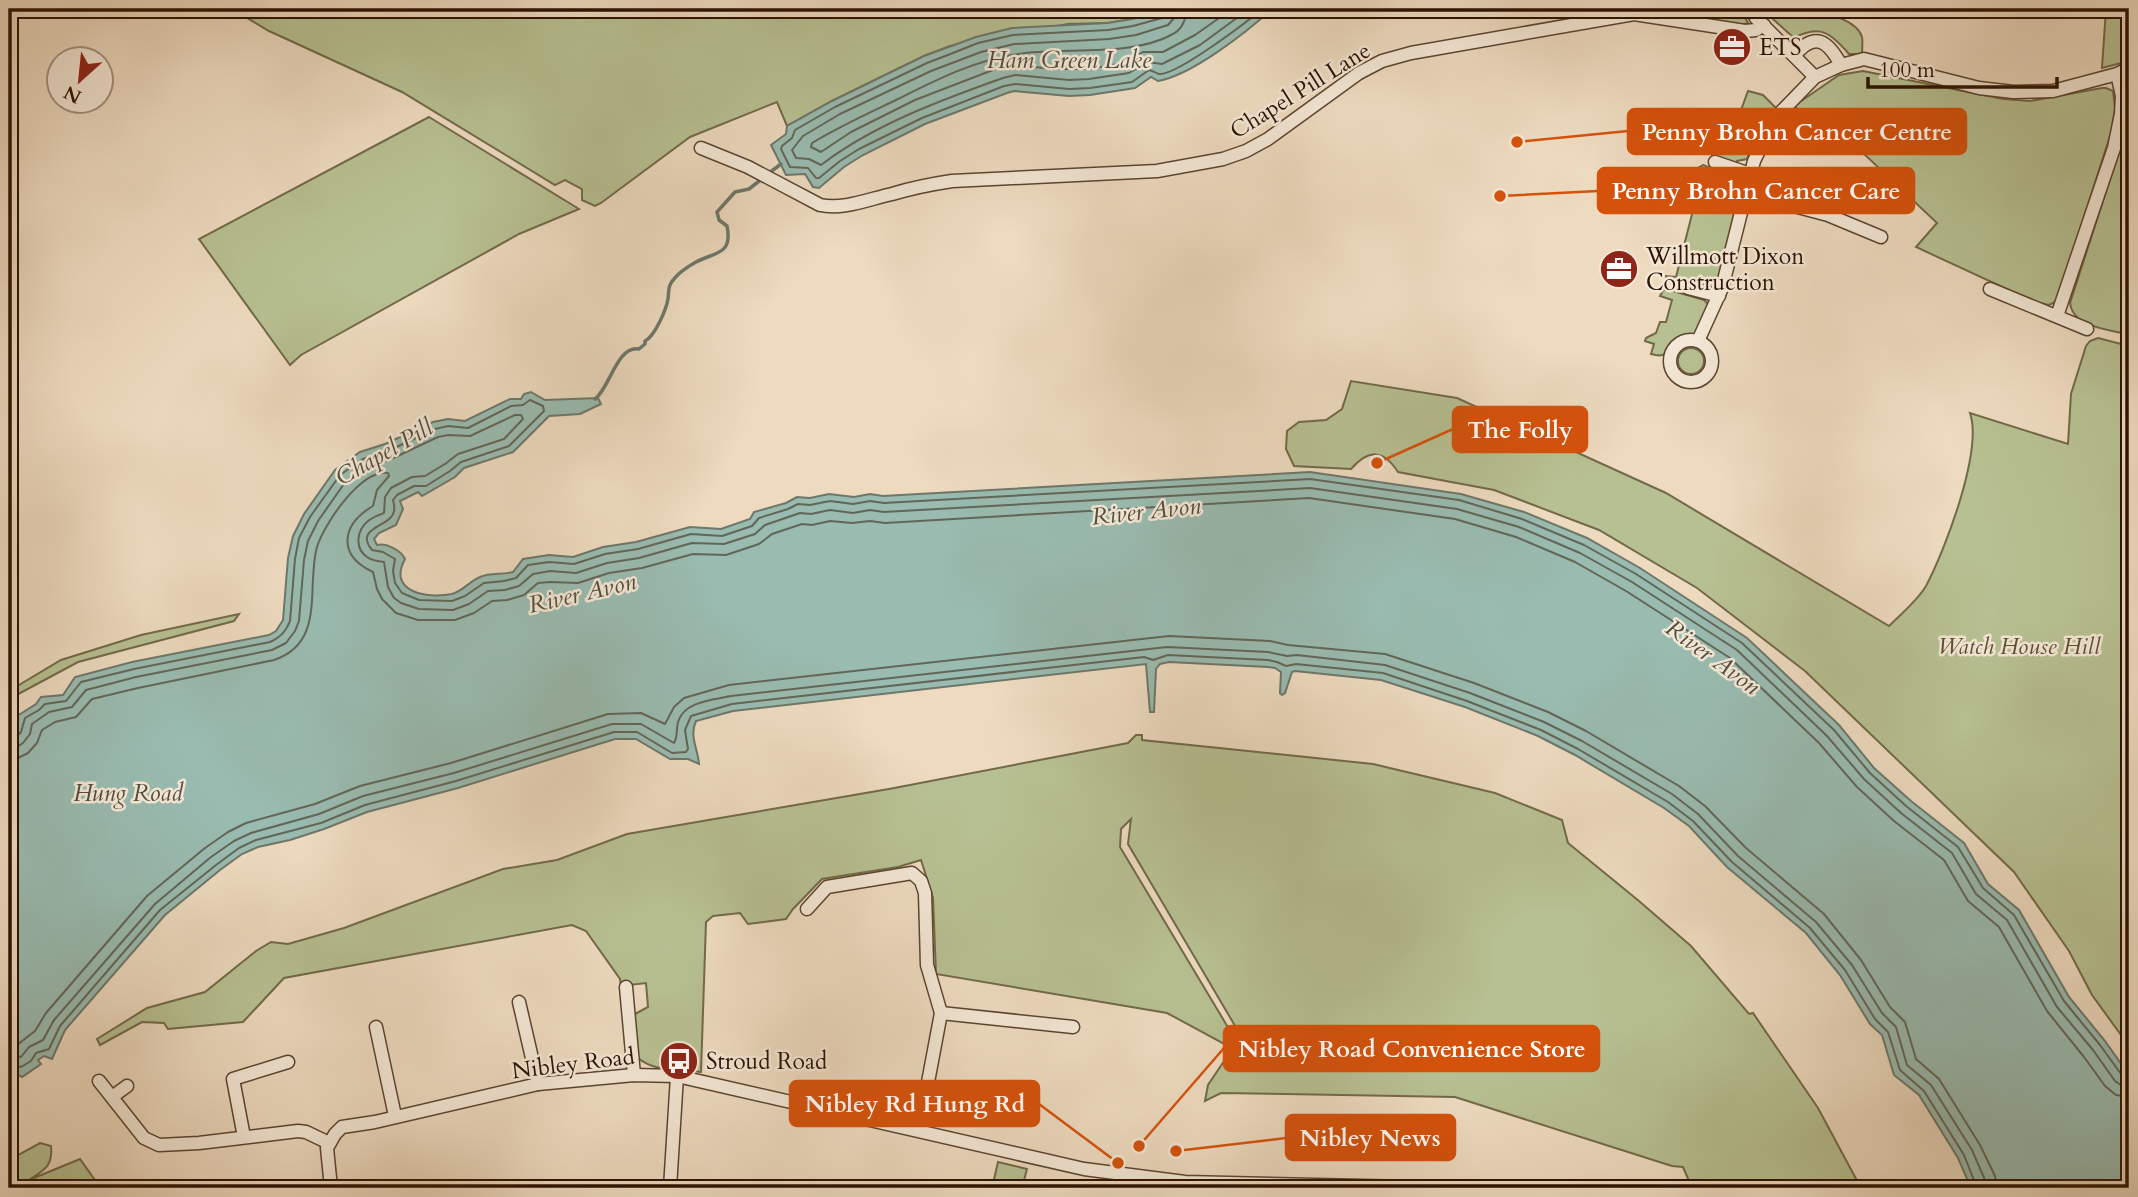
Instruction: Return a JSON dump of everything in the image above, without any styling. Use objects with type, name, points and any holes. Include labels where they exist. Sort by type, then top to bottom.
[{"type":"street","points":[[1751,9],[1815,77]]},
{"type":"street","name":"Chapel Pill Lane","points":[[701,148],[748,167],[820,205],[829,207],[952,181],[1074,177],[1168,170],[1223,159],[1246,151],[1268,139],[1359,73],[1382,61],[1411,53],[1634,15],[1745,31],[1756,30],[1764,25]]},
{"type":"street","points":[[1795,55],[1806,42],[1812,41],[1831,50],[1841,65]]},
{"type":"street","points":[[1698,341],[1719,296],[1750,174],[1771,126],[1815,77],[1841,65],[1864,59],[1979,88],[2013,92],[2053,91],[2123,71],[2122,105],[2114,148],[2057,316]]},
{"type":"street","points":[[1715,162],[1750,174]]},
{"type":"street","points":[[1745,193],[1828,215],[1881,237]]},
{"type":"street","points":[[1688,288],[1719,296]]},
{"type":"street","points":[[1990,289],[2087,328]]},
{"type":"street","points":[[807,909],[827,887],[912,873],[921,881],[925,893],[927,965],[941,1013],[919,1130]]},
{"type":"street","points":[[626,987],[634,1075]]},
{"type":"street","points":[[519,1002],[538,1084]]},
{"type":"street","points":[[941,1013],[1073,1027]]},
{"type":"street","points":[[376,1027],[396,1116]]},
{"type":"street","points":[[244,1138],[233,1079],[288,1062]]},
{"type":"street","name":"Nibley Road","points":[[329,1143],[342,1128],[538,1084],[634,1075],[677,1076],[1084,1169],[1185,1185],[1455,1188]]},
{"type":"street","points":[[670,1188],[677,1076]]},
{"type":"street","points":[[99,1081],[144,1138],[153,1143],[199,1143],[298,1130],[306,1132],[329,1143],[327,1161],[331,1188]]},
{"type":"street","points":[[111,1097],[127,1086]]},
{"type":"green space","points":[[232,9],[1169,9],[1132,19],[1108,23],[1068,24],[950,46],[832,101],[787,126],[777,102],[690,137],[595,206],[582,200],[582,189],[565,180],[555,185],[402,92],[269,31]]},
{"type":"green space","points":[[1708,9],[1740,9],[1748,23],[1741,25],[1703,18]]},
{"type":"green space","points":[[1762,9],[1814,9],[1848,22],[1859,31],[1862,54],[1849,54],[1831,36],[1818,31],[1794,38]]},
{"type":"green space","points":[[2106,9],[2129,9],[2129,61],[2102,68]]},
{"type":"green space","points":[[1863,71],[2003,99],[2030,101],[2102,88],[2113,91],[2115,109],[2111,133],[2057,301],[2049,305],[2035,302],[1916,247],[1937,223],[1842,133],[1833,141],[1794,106],[1839,75]]},
{"type":"green space","points":[[2129,86],[2129,335],[2085,323],[2078,318],[2070,303],[2122,142],[2127,119]]},
{"type":"green space","points":[[1748,91],[1763,95],[1776,108],[1763,123],[1747,159],[1735,164],[1712,156],[1712,150],[1717,147],[1726,151]]},
{"type":"green space","points":[[429,117],[579,209],[519,234],[301,355],[290,365],[199,239]]},
{"type":"green space","points":[[1703,165],[1738,178],[1741,185],[1717,285],[1715,289],[1707,290],[1670,281],[1666,277],[1676,277],[1701,179],[1694,176]]},
{"type":"green space","points":[[1666,289],[1704,300],[1708,304],[1695,336],[1679,341],[1664,355],[1651,354],[1654,344],[1645,341],[1656,333],[1660,322],[1666,322],[1672,300],[1660,296]]},
{"type":"green space","name":"Watch House Hill","points":[[2098,338],[2129,346],[2129,1046],[2092,995],[2069,951],[2014,872],[1805,671],[1697,588],[1599,530],[1494,490],[1398,472],[1387,459],[1376,454],[1364,458],[1351,469],[1294,466],[1286,449],[1287,431],[1299,422],[1326,420],[1342,409],[1351,381],[1457,398],[1666,493],[1889,626],[1923,591],[1943,549],[1967,475],[1973,430],[1970,413],[2068,444],[2071,394],[2086,346]]},
{"type":"green space","points":[[1691,348],[1700,352],[1704,361],[1700,370],[1691,374],[1682,370],[1678,361],[1682,352]]},
{"type":"green space","points":[[239,614],[234,621],[78,662],[9,699],[9,691],[61,660],[141,635]]},
{"type":"green space","points":[[1136,735],[1142,735],[1142,740],[1373,764],[1495,793],[1562,820],[1568,843],[1691,946],[1749,1014],[1753,1013],[1818,1108],[1861,1188],[1692,1188],[1683,1167],[1672,1166],[1455,1097],[1221,1093],[1205,1101],[1208,1085],[1241,1036],[1128,844],[1131,819],[1121,829],[1120,847],[1232,1034],[1226,1045],[1167,1013],[936,974],[933,898],[921,860],[898,867],[822,879],[786,919],[748,924],[740,913],[713,916],[706,922],[701,1072],[659,1068],[637,1057],[633,1022],[635,1014],[648,1007],[646,983],[621,986],[620,979],[586,931],[572,925],[284,978],[243,1022],[168,1029],[164,1023],[142,1022],[100,1045],[97,1039],[147,1008],[205,992],[271,942],[288,944],[344,928],[503,869],[557,860],[627,834],[889,789],[1128,743]]},
{"type":"green space","points":[[40,1143],[51,1146],[51,1159],[43,1170],[29,1180],[80,1159],[97,1183],[96,1188],[9,1188],[9,1160]]},
{"type":"green space","points":[[998,1162],[1027,1169],[1022,1188],[992,1188]]},
{"type":"water","name":"Ham Green Lake","points":[[1169,9],[1272,9],[1202,62],[1172,77],[1158,81],[1151,77],[1135,88],[1090,95],[1069,96],[1014,91],[1007,93],[925,124],[863,155],[819,188],[813,187],[805,174],[786,175],[771,145],[786,134],[787,126],[832,101],[924,56],[976,37],[1012,28],[1108,23]]},
{"type":"water","name":"Hung Road","points":[[531,392],[545,400],[598,398],[601,404],[580,414],[549,416],[513,452],[464,468],[455,477],[422,496],[418,492],[400,501],[403,509],[396,525],[379,533],[374,539],[377,545],[393,548],[403,556],[405,559],[401,579],[412,591],[432,595],[452,594],[484,575],[513,572],[523,559],[549,555],[573,557],[603,547],[636,542],[690,527],[721,529],[750,519],[754,512],[797,497],[810,498],[829,494],[883,496],[1310,472],[1461,494],[1524,512],[1587,538],[1640,568],[1747,638],[1839,725],[1874,768],[1964,843],[1988,884],[2019,910],[2069,997],[2129,1075],[2129,1188],[1971,1188],[1958,1158],[1919,1095],[1894,1075],[1882,1035],[1870,1024],[1840,975],[1806,933],[1727,867],[1689,826],[1664,808],[1538,736],[1465,707],[1381,680],[1295,671],[1292,672],[1282,695],[1281,672],[1268,667],[1169,662],[1160,664],[1156,669],[1154,712],[1150,712],[1146,664],[733,711],[696,721],[694,737],[699,764],[688,759],[670,759],[636,739],[615,739],[458,788],[367,812],[324,829],[242,854],[165,915],[65,1030],[52,1059],[44,1056],[38,1060],[41,1064],[22,1077],[9,1070],[9,736],[15,727],[17,716],[36,704],[41,697],[63,695],[75,677],[132,662],[269,635],[276,631],[283,620],[288,558],[293,536],[304,514],[335,470],[360,452],[385,444],[433,422],[448,419],[465,421],[510,399],[521,399],[524,394]]},
{"type":"waterway","name":"Chapel Pill","points":[[769,173],[781,164]]},
{"type":"waterway","name":"Chapel Pill","points":[[595,399],[619,360],[631,350],[639,349],[645,344],[656,328],[676,276],[725,247],[727,226],[719,220],[717,212],[735,192],[749,189],[763,178]]},
{"type":"place","name":"ETS","points":[[1732,47]]},
{"type":"place","name":"Penny Brohn Cancer Centre","points":[[1517,142]]},
{"type":"place","name":"Penny Brohn Cancer Care","points":[[1500,196]]},
{"type":"place","name":"Willmott Dixon Construction","points":[[1619,269]]},
{"type":"place","name":"The Folly","points":[[1377,463]]},
{"type":"place","name":"Stroud Road","points":[[679,1061]]},
{"type":"place","name":"Nibley Road Convenience Store","points":[[1139,1146]]},
{"type":"place","name":"Nibley News","points":[[1176,1151]]},
{"type":"place","name":"Nibley Rd Hung Rd","points":[[1118,1163]]},
{"type":"water label","name":"River Avon","points":[[1146,511]]},
{"type":"water label","name":"River Avon","points":[[582,593]]},
{"type":"water label","name":"River Avon","points":[[1713,657]]}]
